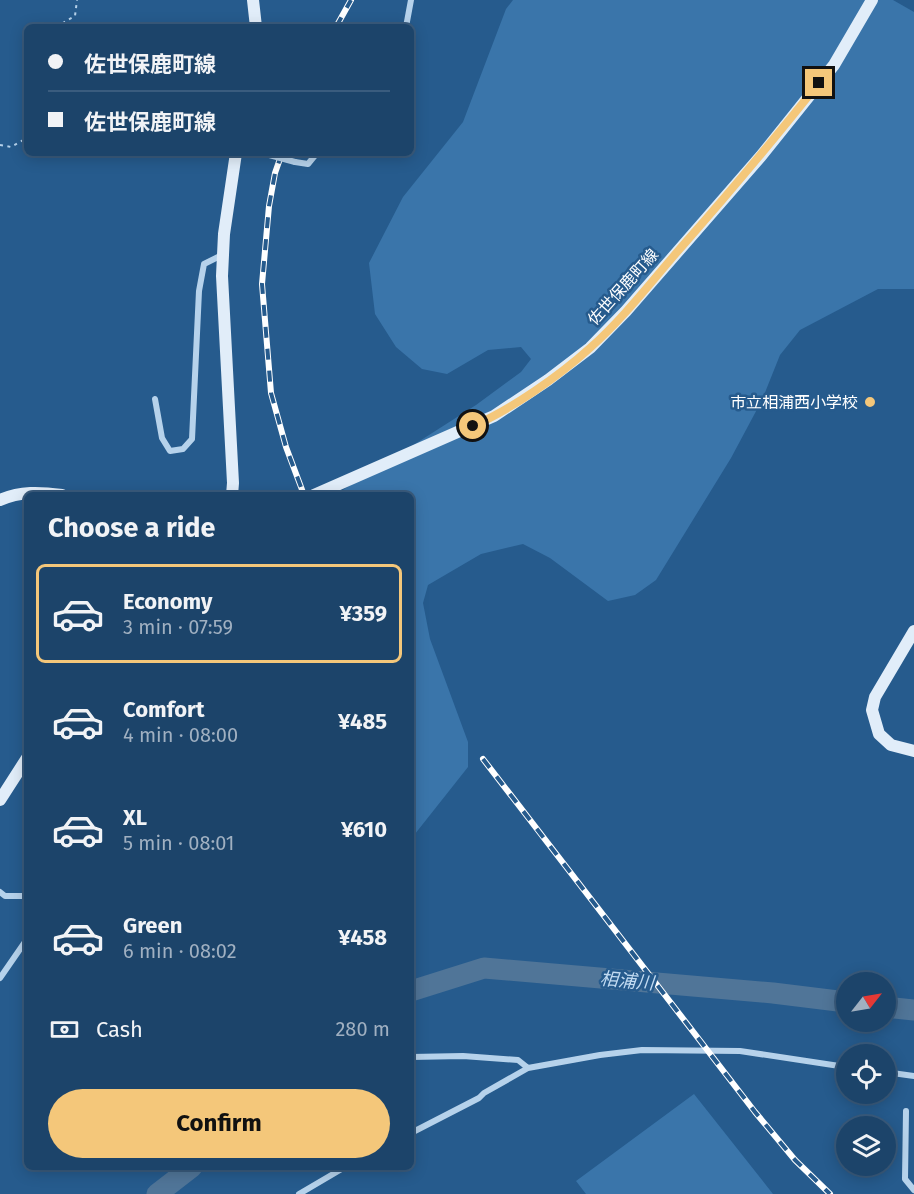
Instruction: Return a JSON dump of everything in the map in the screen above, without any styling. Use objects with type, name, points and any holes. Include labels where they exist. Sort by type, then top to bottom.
[{"type":"main road","points":[[253,0],[256,24]]},
{"type":"main road","name":"佐世保鹿町線","points":[[321,492],[494,416],[548,380],[590,348],[626,311],[761,156],[834,65],[872,0]]},
{"type":"main road","points":[[232,492],[222,276],[236,156]]},
{"type":"main road","points":[[0,500],[10,495],[24,494]]},
{"type":"main road","points":[[914,631],[875,697],[872,710],[879,734],[891,745],[914,751]]},
{"type":"main road","points":[[0,800],[24,763]]},
{"type":"street","points":[[407,24],[411,0]]},
{"type":"street","points":[[273,156],[308,164],[315,156]]},
{"type":"street","points":[[155,399],[162,438],[170,451],[183,449],[192,439],[199,291],[204,264],[223,255]]},
{"type":"street","points":[[0,892],[4,896],[24,896]]},
{"type":"street","points":[[0,978],[24,943]]},
{"type":"street","points":[[414,1131],[479,1098],[528,1068],[600,1055],[653,1050],[740,1051],[836,1065]]},
{"type":"street","points":[[414,1057],[462,1056],[518,1060],[528,1068]]},
{"type":"street","points":[[896,1074],[914,1076]]},
{"type":"street","points":[[906,1111],[905,1179],[914,1190]]},
{"type":"street","points":[[299,1194],[340,1170]]},
{"type":"path","points":[[61,24],[75,16],[77,0]]},
{"type":"path","points":[[0,145],[11,147],[24,140]]},
{"type":"shaded area","points":[[513,0],[893,0],[914,12],[914,289],[878,289],[800,330],[780,355],[762,400],[731,458],[656,580],[635,595],[608,601],[550,558],[523,544],[481,554],[428,585],[423,603],[430,639],[468,742],[468,767],[414,835],[414,492],[340,492],[476,405],[521,372],[531,359],[521,347],[488,350],[447,374],[422,369],[396,347],[375,314],[369,263],[403,197],[463,122],[506,9]]},
{"type":"shaded area","points":[[694,1094],[773,1194],[586,1194],[576,1181]]},
{"type":"waterway","name":"相浦川","points":[[414,990],[484,968],[773,993],[836,1001]]},
{"type":"waterway","name":"相浦川","points":[[896,1008],[914,1010]]},
{"type":"waterway","name":"相浦川","points":[[157,1194],[188,1170]]},
{"type":"railway","points":[[338,24],[351,0]]},
{"type":"railway","points":[[281,156],[275,173],[269,206],[262,284],[271,393],[286,447],[303,492]]},
{"type":"railway","points":[[483,759],[755,1112],[795,1160],[830,1194]]},
{"type":"place","name":"市立相浦西小学校","points":[[870,402]]},
{"type":"route","points":[[473,426],[494,416],[548,380],[590,348],[626,311],[761,156],[819,83]]}]
